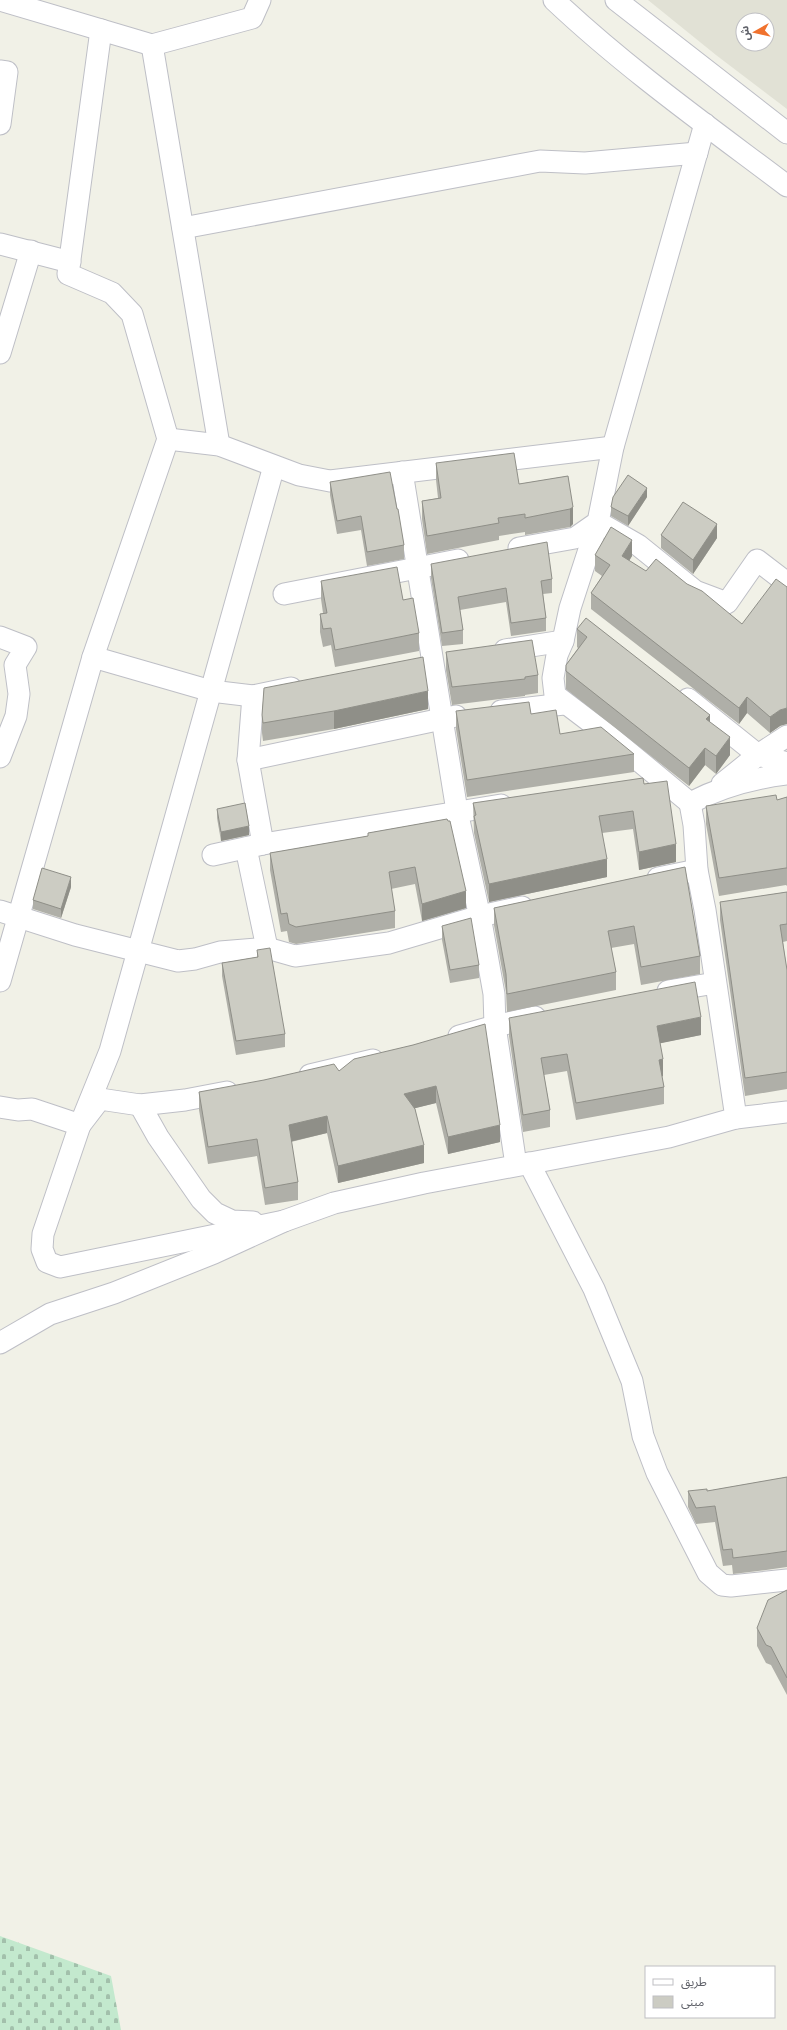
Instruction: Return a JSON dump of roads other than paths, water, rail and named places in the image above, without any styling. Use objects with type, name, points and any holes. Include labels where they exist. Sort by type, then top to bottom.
[{"type":"street","points":[[0,0],[152,45],[252,18],[260,0]]},
{"type":"street","points":[[554,0],[593,34],[705,124],[787,186]]},
{"type":"street","points":[[616,0],[787,133]]},
{"type":"street","points":[[0,981],[9,913],[93,657],[168,439],[132,314],[112,293],[68,274],[101,30]]},
{"type":"street","points":[[152,45],[219,445]]},
{"type":"street","points":[[0,71],[7,72],[0,124]]},
{"type":"street","points":[[705,124],[613,447],[598,522],[570,608],[563,641],[557,655],[553,678],[555,695],[564,704],[609,736],[690,803],[694,825],[697,870],[736,1118]]},
{"type":"street","points":[[183,228],[540,161],[585,163],[697,153]]},
{"type":"street","points":[[0,244],[70,262]]},
{"type":"street","points":[[0,353],[31,251]]},
{"type":"street","points":[[168,439],[219,445],[299,475],[330,481],[613,447]]},
{"type":"street","points":[[274,466],[110,1051],[80,1125],[43,1234],[42,1249],[47,1262],[60,1267],[284,1221]]},
{"type":"street","points":[[402,472],[418,568],[440,659],[442,718],[457,811],[480,916],[494,994],[495,1026],[523,1164],[594,1289],[632,1381],[643,1436],[657,1473],[708,1573],[722,1585],[731,1586],[787,1580]]},
{"type":"street","points":[[500,552],[575,538],[598,522]]},
{"type":"street","points":[[598,522],[638,545],[695,591],[727,603],[757,560],[787,583]]},
{"type":"street","points":[[284,594],[478,556]]},
{"type":"street","points":[[570,608],[589,622]]},
{"type":"street","points":[[0,637],[26,647],[15,665],[19,694],[16,716],[0,757]]},
{"type":"street","points":[[486,652],[563,641]]},
{"type":"street","points":[[93,657],[211,691],[253,696],[312,684]]},
{"type":"street","points":[[410,664],[440,659]]},
{"type":"street","points":[[675,688],[758,755],[787,763]]},
{"type":"street","points":[[253,696],[248,760],[254,846],[267,948]]},
{"type":"street","points":[[248,760],[442,718],[564,704]]},
{"type":"street","points":[[714,791],[758,755],[787,736]]},
{"type":"street","points":[[690,803],[714,791],[759,778],[787,774]]},
{"type":"street","points":[[638,784],[662,781]]},
{"type":"street","points":[[213,854],[457,811],[520,802]]},
{"type":"street","points":[[642,882],[697,870]]},
{"type":"street","points":[[9,913],[75,936],[178,961],[195,959],[220,952],[267,948],[295,956],[389,943],[480,916],[542,903]]},
{"type":"street","points":[[704,910],[727,907]]},
{"type":"street","points":[[648,995],[715,983]]},
{"type":"street","points":[[438,1043],[495,1026],[557,1013]]},
{"type":"street","points":[[293,1079],[394,1055]]},
{"type":"street","points":[[80,1125],[100,1100],[140,1105],[186,1100],[247,1089]]},
{"type":"street","points":[[140,1105],[158,1137],[201,1199],[215,1214],[232,1221],[284,1221]]},
{"type":"street","points":[[0,1107],[18,1110],[32,1109],[80,1125]]},
{"type":"street","points":[[0,1344],[50,1314],[107,1295],[214,1253],[284,1221],[334,1203],[424,1183],[668,1137],[736,1118],[787,1112]]}]
